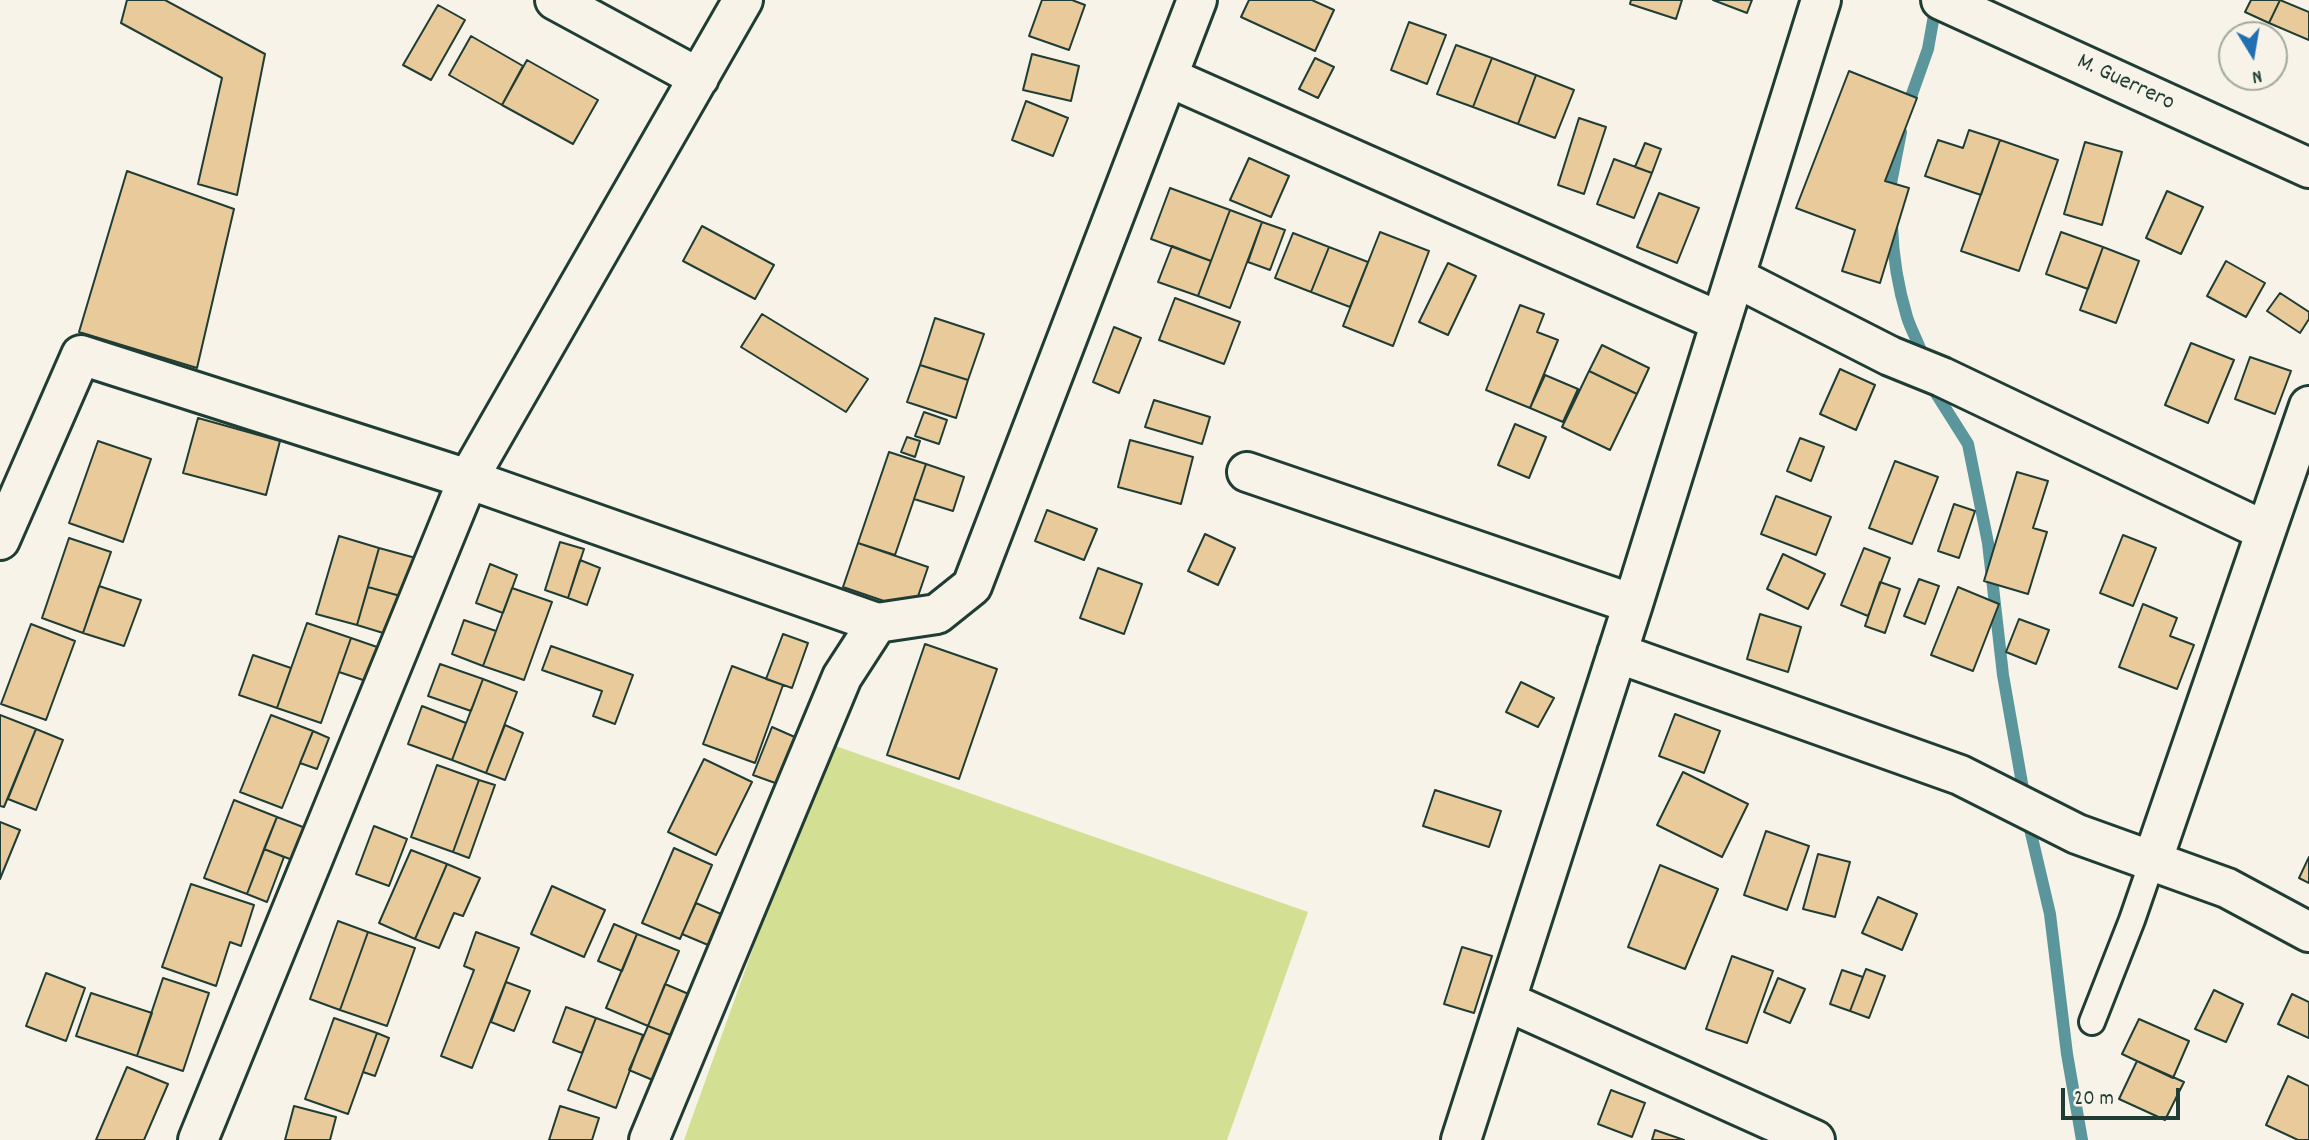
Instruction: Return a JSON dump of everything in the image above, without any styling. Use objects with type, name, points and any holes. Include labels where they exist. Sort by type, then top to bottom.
[{"type":"street","points":[[555,0],[699,78]]},
{"type":"street","points":[[198,1140],[468,479],[743,0]]},
{"type":"street","points":[[1,536],[81,355],[468,479],[877,623],[937,614],[972,586],[1198,0]]},
{"type":"street","points":[[1461,1140],[1633,604],[1821,0]]},
{"type":"street","name":"M. Guerrero","points":[[1941,0],[2309,168]]},
{"type":"street","points":[[1168,77],[1721,322]]},
{"type":"street","points":[[1735,277],[1890,356],[1942,377],[2265,531]]},
{"type":"street","points":[[2152,862],[2309,406]]},
{"type":"street","points":[[1247,472],[1633,604]]},
{"type":"street","points":[[649,1140],[842,677],[877,623]]},
{"type":"street","points":[[1617,653],[1960,775],[2077,834],[2227,888],[2309,932]]},
{"type":"street","points":[[1506,1001],[1815,1140]]},
{"type":"lane","points":[[2092,1022],[2152,862]]},
{"type":"green space","points":[[827,743],[1308,912],[1227,1140],[684,1140]]},
{"type":"building","points":[[127,0],[165,0],[265,54],[237,195],[198,184],[222,78],[121,23]]},
{"type":"building","points":[[1042,0],[1072,0],[1085,5],[1069,50],[1029,36]]},
{"type":"building","points":[[1249,0],[1312,0],[1334,10],[1315,51],[1241,17]]},
{"type":"building","points":[[1631,0],[1682,0],[1676,19],[1630,4]]},
{"type":"building","points":[[1713,0],[1752,0],[1747,13]]},
{"type":"building","points":[[2251,0],[2280,0],[2270,21],[2245,12]]},
{"type":"building","points":[[2280,0],[2309,12],[2309,40],[2288,31],[2288,21],[2270,21]]},
{"type":"building","points":[[438,5],[465,20],[431,80],[403,65]]},
{"type":"building","points":[[1409,22],[1446,35],[1427,84],[1391,70]]},
{"type":"building","points":[[471,36],[523,66],[502,105],[449,75]]},
{"type":"building","points":[[1456,45],[1492,58],[1473,107],[1437,94]]},
{"type":"building","points":[[1032,54],[1079,66],[1071,101],[1023,90]]},
{"type":"building","points":[[1315,58],[1334,67],[1318,98],[1299,89]]},
{"type":"building","points":[[1492,58],[1536,75],[1518,124],[1473,107]]},
{"type":"building","points":[[527,60],[598,100],[573,144],[502,105]]},
{"type":"building","points":[[1849,71],[1917,98],[1885,181],[1909,188],[1880,283],[1842,271],[1855,230],[1796,208]]},
{"type":"building","points":[[1536,75],[1574,90],[1555,138],[1518,124]]},
{"type":"building","points":[[1026,101],[1068,118],[1053,156],[1012,140]]},
{"type":"building","points":[[1579,118],[1606,127],[1584,194],[1558,185]]},
{"type":"building","points":[[1969,130],[2000,140],[1981,195],[1925,176],[1938,140],[1963,148]]},
{"type":"building","points":[[2000,140],[2058,160],[2019,271],[1961,251]]},
{"type":"building","points":[[2085,142],[2122,152],[2102,225],[2064,214]]},
{"type":"building","points":[[1645,143],[1661,149],[1652,173],[1635,167]]},
{"type":"building","points":[[1249,158],[1289,176],[1271,217],[1230,200]]},
{"type":"building","points":[[1614,159],[1652,173],[1634,218],[1597,204]]},
{"type":"building","points":[[127,171],[234,209],[197,368],[79,332]]},
{"type":"building","points":[[1170,188],[1230,210],[1211,261],[1151,239]]},
{"type":"building","points":[[2167,191],[2203,207],[2181,254],[2146,238]]},
{"type":"building","points":[[1659,193],[1699,208],[1677,263],[1637,247]]},
{"type":"building","points":[[1230,210],[1262,222],[1230,308],[1198,296]]},
{"type":"building","points":[[1262,222],[1285,230],[1270,270],[1248,262]]},
{"type":"building","points":[[702,226],[774,265],[755,299],[683,261]]},
{"type":"building","points":[[1380,232],[1429,251],[1393,346],[1343,326]]},
{"type":"building","points":[[2061,232],[2103,247],[2088,289],[2046,274]]},
{"type":"building","points":[[1293,233],[1329,247],[1311,292],[1275,278]]},
{"type":"building","points":[[1172,246],[1211,261],[1198,296],[1158,282]]},
{"type":"building","points":[[1329,247],[1368,262],[1350,307],[1311,292]]},
{"type":"building","points":[[2103,247],[2139,261],[2116,323],[2080,310]]},
{"type":"building","points":[[2226,261],[2265,283],[2246,317],[2207,296]]},
{"type":"building","points":[[1448,263],[1476,276],[1448,335],[1419,322]]},
{"type":"building","points":[[2280,293],[2309,312],[2309,319],[2300,333],[2267,311]]},
{"type":"building","points":[[1175,298],[1240,322],[1224,364],[1159,340]]},
{"type":"building","points":[[1520,305],[1544,314],[1537,332],[1558,340],[1530,408],[1486,390]]},
{"type":"building","points":[[762,314],[868,379],[846,412],[741,347]]},
{"type":"building","points":[[935,318],[984,334],[968,380],[920,365]]},
{"type":"building","points":[[1114,327],[1141,338],[1119,393],[1093,382]]},
{"type":"building","points":[[2191,343],[2234,360],[2208,423],[2165,405]]},
{"type":"building","points":[[1602,345],[1649,368],[1637,394],[1589,371]]},
{"type":"building","points":[[2250,357],[2291,371],[2275,414],[2235,399]]},
{"type":"building","points":[[920,365],[968,380],[956,418],[907,402]]},
{"type":"building","points":[[1840,369],[1875,385],[1856,430],[1820,414]]},
{"type":"building","points":[[1589,371],[1637,394],[1610,450],[1562,427]]},
{"type":"building","points":[[1545,375],[1578,389],[1563,422],[1530,408]]},
{"type":"building","points":[[1154,400],[1210,417],[1202,444],[1145,427]]},
{"type":"building","points":[[924,412],[947,420],[939,444],[915,436]]},
{"type":"building","points":[[198,418],[280,441],[266,495],[183,473]]},
{"type":"building","points":[[1515,424],[1546,437],[1529,478],[1498,465]]},
{"type":"building","points":[[907,437],[920,441],[915,457],[901,452]]},
{"type":"building","points":[[1800,438],[1824,447],[1811,481],[1787,471]]},
{"type":"building","points":[[1130,440],[1193,457],[1181,504],[1118,487]]},
{"type":"building","points":[[98,441],[151,459],[123,542],[69,523]]},
{"type":"building","points":[[889,452],[926,464],[895,555],[858,543]]},
{"type":"building","points":[[1895,461],[1938,477],[1912,544],[1869,528]]},
{"type":"building","points":[[926,464],[964,477],[953,511],[914,499]]},
{"type":"building","points":[[2017,472],[2048,481],[2033,528],[2047,532],[2028,594],[1984,581]]},
{"type":"building","points":[[1776,496],[1831,517],[1816,555],[1761,534]]},
{"type":"building","points":[[1954,504],[1975,511],[1959,558],[1938,551]]},
{"type":"building","points":[[1047,510],[1097,529],[1084,560],[1035,541]]},
{"type":"building","points":[[1205,534],[1235,548],[1218,585],[1188,571]]},
{"type":"building","points":[[2123,535],[2156,548],[2133,606],[2100,593]]},
{"type":"building","points":[[339,536],[379,548],[357,625],[316,614]]},
{"type":"building","points":[[69,538],[111,552],[83,633],[42,618]]},
{"type":"building","points":[[560,542],[584,549],[568,598],[545,590]]},
{"type":"building","points":[[858,543],[928,567],[913,611],[843,587]]},
{"type":"building","points":[[379,548],[423,560],[411,599],[368,587]]},
{"type":"building","points":[[1864,548],[1890,558],[1868,616],[1841,605]]},
{"type":"building","points":[[1783,554],[1825,574],[1808,609],[1767,589]]},
{"type":"building","points":[[580,560],[600,568],[587,605],[568,598]]},
{"type":"building","points":[[490,564],[517,575],[503,613],[476,603]]},
{"type":"building","points":[[1098,568],[1142,584],[1124,634],[1080,618]]},
{"type":"building","points":[[1919,579],[1939,586],[1925,624],[1904,616]]},
{"type":"building","points":[[1880,582],[1900,589],[1885,633],[1865,626]]},
{"type":"building","points":[[99,586],[141,600],[124,646],[83,633]]},
{"type":"building","points":[[368,587],[404,597],[393,636],[357,625]]},
{"type":"building","points":[[1958,587],[1999,604],[1973,671],[1931,655]]},
{"type":"building","points":[[512,588],[552,602],[524,680],[483,666]]},
{"type":"building","points":[[2143,604],[2177,618],[2170,636],[2194,645],[2177,689],[2119,667]]},
{"type":"building","points":[[1760,614],[1801,627],[1788,672],[1747,659]]},
{"type":"building","points":[[2019,619],[2049,630],[2036,664],[2006,652]]},
{"type":"building","points":[[464,620],[496,631],[483,666],[452,654]]},
{"type":"building","points":[[307,623],[351,638],[321,723],[277,708]]},
{"type":"building","points":[[31,624],[75,641],[46,720],[1,704]]},
{"type":"building","points":[[783,634],[808,643],[792,688],[766,679]]},
{"type":"building","points":[[351,638],[380,648],[369,682],[339,672]]},
{"type":"building","points":[[925,644],[997,669],[959,779],[887,755]]},
{"type":"building","points":[[551,646],[633,675],[615,724],[593,716],[602,691],[542,670]]},
{"type":"building","points":[[253,655],[291,668],[277,708],[239,695]]},
{"type":"building","points":[[440,664],[483,679],[471,711],[428,696]]},
{"type":"building","points":[[732,666],[783,685],[755,763],[703,744]]},
{"type":"building","points":[[483,679],[517,692],[486,773],[452,760]]},
{"type":"building","points":[[1521,682],[1554,698],[1538,727],[1506,712]]},
{"type":"building","points":[[422,706],[466,723],[452,760],[408,744]]},
{"type":"building","points":[[1675,714],[1720,731],[1704,773],[1659,756]]},
{"type":"building","points":[[0,715],[36,729],[4,807],[0,806]]},
{"type":"building","points":[[271,715],[313,731],[282,808],[240,792]]},
{"type":"building","points":[[505,725],[523,733],[505,780],[486,773]]},
{"type":"building","points":[[772,727],[797,738],[778,784],[753,775]]},
{"type":"building","points":[[36,729],[63,740],[36,810],[8,799]]},
{"type":"building","points":[[313,731],[329,738],[317,769],[300,763]]},
{"type":"building","points":[[704,759],[752,782],[716,855],[668,832]]},
{"type":"building","points":[[437,765],[479,780],[453,852],[411,837]]},
{"type":"building","points":[[1683,772],[1748,804],[1722,857],[1657,825]]},
{"type":"building","points":[[479,780],[495,785],[469,858],[453,852]]},
{"type":"building","points":[[1435,790],[1501,811],[1489,847],[1423,826]]},
{"type":"building","points":[[234,800],[277,817],[247,894],[204,878]]},
{"type":"building","points":[[277,817],[308,829],[295,861],[264,849]]},
{"type":"building","points":[[0,822],[20,830],[0,879]]},
{"type":"building","points":[[374,826],[407,839],[389,886],[356,874]]},
{"type":"building","points":[[1766,831],[1809,846],[1787,910],[1744,895]]},
{"type":"building","points":[[674,848],[712,865],[680,939],[642,923]]},
{"type":"building","points":[[264,849],[284,857],[267,902],[247,894]]},
{"type":"building","points":[[411,850],[447,864],[415,939],[379,923]]},
{"type":"building","points":[[1818,854],[1850,862],[1835,917],[1803,909]]},
{"type":"building","points":[[2309,857],[2309,883],[2299,878]]},
{"type":"building","points":[[447,864],[480,878],[463,916],[454,913],[439,948],[415,939]]},
{"type":"building","points":[[1660,865],[1718,889],[1685,969],[1628,947]]},
{"type":"building","points":[[191,884],[254,905],[241,946],[230,942],[216,986],[162,967]]},
{"type":"building","points":[[552,886],[605,910],[584,957],[531,934]]},
{"type":"building","points":[[1878,897],[1917,914],[1902,950],[1862,933]]},
{"type":"building","points":[[696,903],[721,914],[708,945],[682,934]]},
{"type":"building","points":[[338,921],[368,932],[340,1010],[310,999]]},
{"type":"building","points":[[614,924],[637,934],[622,971],[598,961]]},
{"type":"building","points":[[368,932],[415,948],[387,1026],[340,1010]]},
{"type":"building","points":[[476,932],[519,948],[472,1068],[441,1056],[474,970],[464,966]]},
{"type":"building","points":[[637,934],[679,951],[648,1026],[606,1008]]},
{"type":"building","points":[[1462,947],[1492,956],[1474,1013],[1444,1004]]},
{"type":"building","points":[[1732,956],[1773,971],[1747,1043],[1706,1029]]},
{"type":"building","points":[[1866,969],[1885,976],[1869,1018],[1850,1011]]},
{"type":"building","points":[[1842,970],[1863,977],[1850,1011],[1830,1004]]},
{"type":"building","points":[[46,973],[85,988],[66,1041],[26,1026]]},
{"type":"building","points":[[163,978],[209,993],[183,1071],[137,1056]]},
{"type":"building","points":[[1778,978],[1805,989],[1790,1023],[1764,1012]]},
{"type":"building","points":[[506,982],[530,991],[514,1031],[491,1022]]},
{"type":"building","points":[[665,984],[691,995],[673,1036],[648,1026]]},
{"type":"building","points":[[2214,990],[2243,1004],[2226,1042],[2195,1029]]},
{"type":"building","points":[[91,993],[152,1013],[137,1056],[76,1036]]},
{"type":"building","points":[[2292,994],[2309,1002],[2309,1038],[2278,1024]]},
{"type":"building","points":[[566,1007],[596,1018],[582,1053],[553,1042]]},
{"type":"building","points":[[334,1018],[377,1033],[348,1114],[305,1099]]},
{"type":"building","points":[[596,1018],[643,1035],[616,1108],[568,1090]]},
{"type":"building","points":[[2139,1019],[2189,1041],[2173,1078],[2122,1054]]},
{"type":"building","points":[[648,1026],[673,1036],[655,1081],[629,1070]]},
{"type":"building","points":[[377,1033],[389,1038],[375,1076],[363,1072]]},
{"type":"building","points":[[2137,1061],[2184,1082],[2165,1120],[2119,1099]]},
{"type":"building","points":[[127,1067],[168,1084],[144,1140],[96,1140]]},
{"type":"building","points":[[2288,1076],[2309,1086],[2309,1140],[2298,1140],[2266,1125]]},
{"type":"building","points":[[1611,1090],[1645,1103],[1632,1137],[1598,1124]]},
{"type":"building","points":[[294,1106],[336,1117],[330,1140],[285,1140]]},
{"type":"building","points":[[560,1106],[599,1118],[592,1140],[549,1140]]},
{"type":"building","points":[[1655,1130],[1684,1140],[1652,1140]]},
{"type":"waterway","points":[[1906,111],[1928,49],[1936,4]]},
{"type":"waterway","points":[[1891,197],[1891,183],[1901,132]]},
{"type":"waterway","points":[[1892,226],[1901,294],[1925,363]]},
{"type":"waterway","points":[[1930,384],[1968,444],[1988,543],[2003,675],[2030,829],[2050,914],[2067,1054],[2082,1140]]}]
